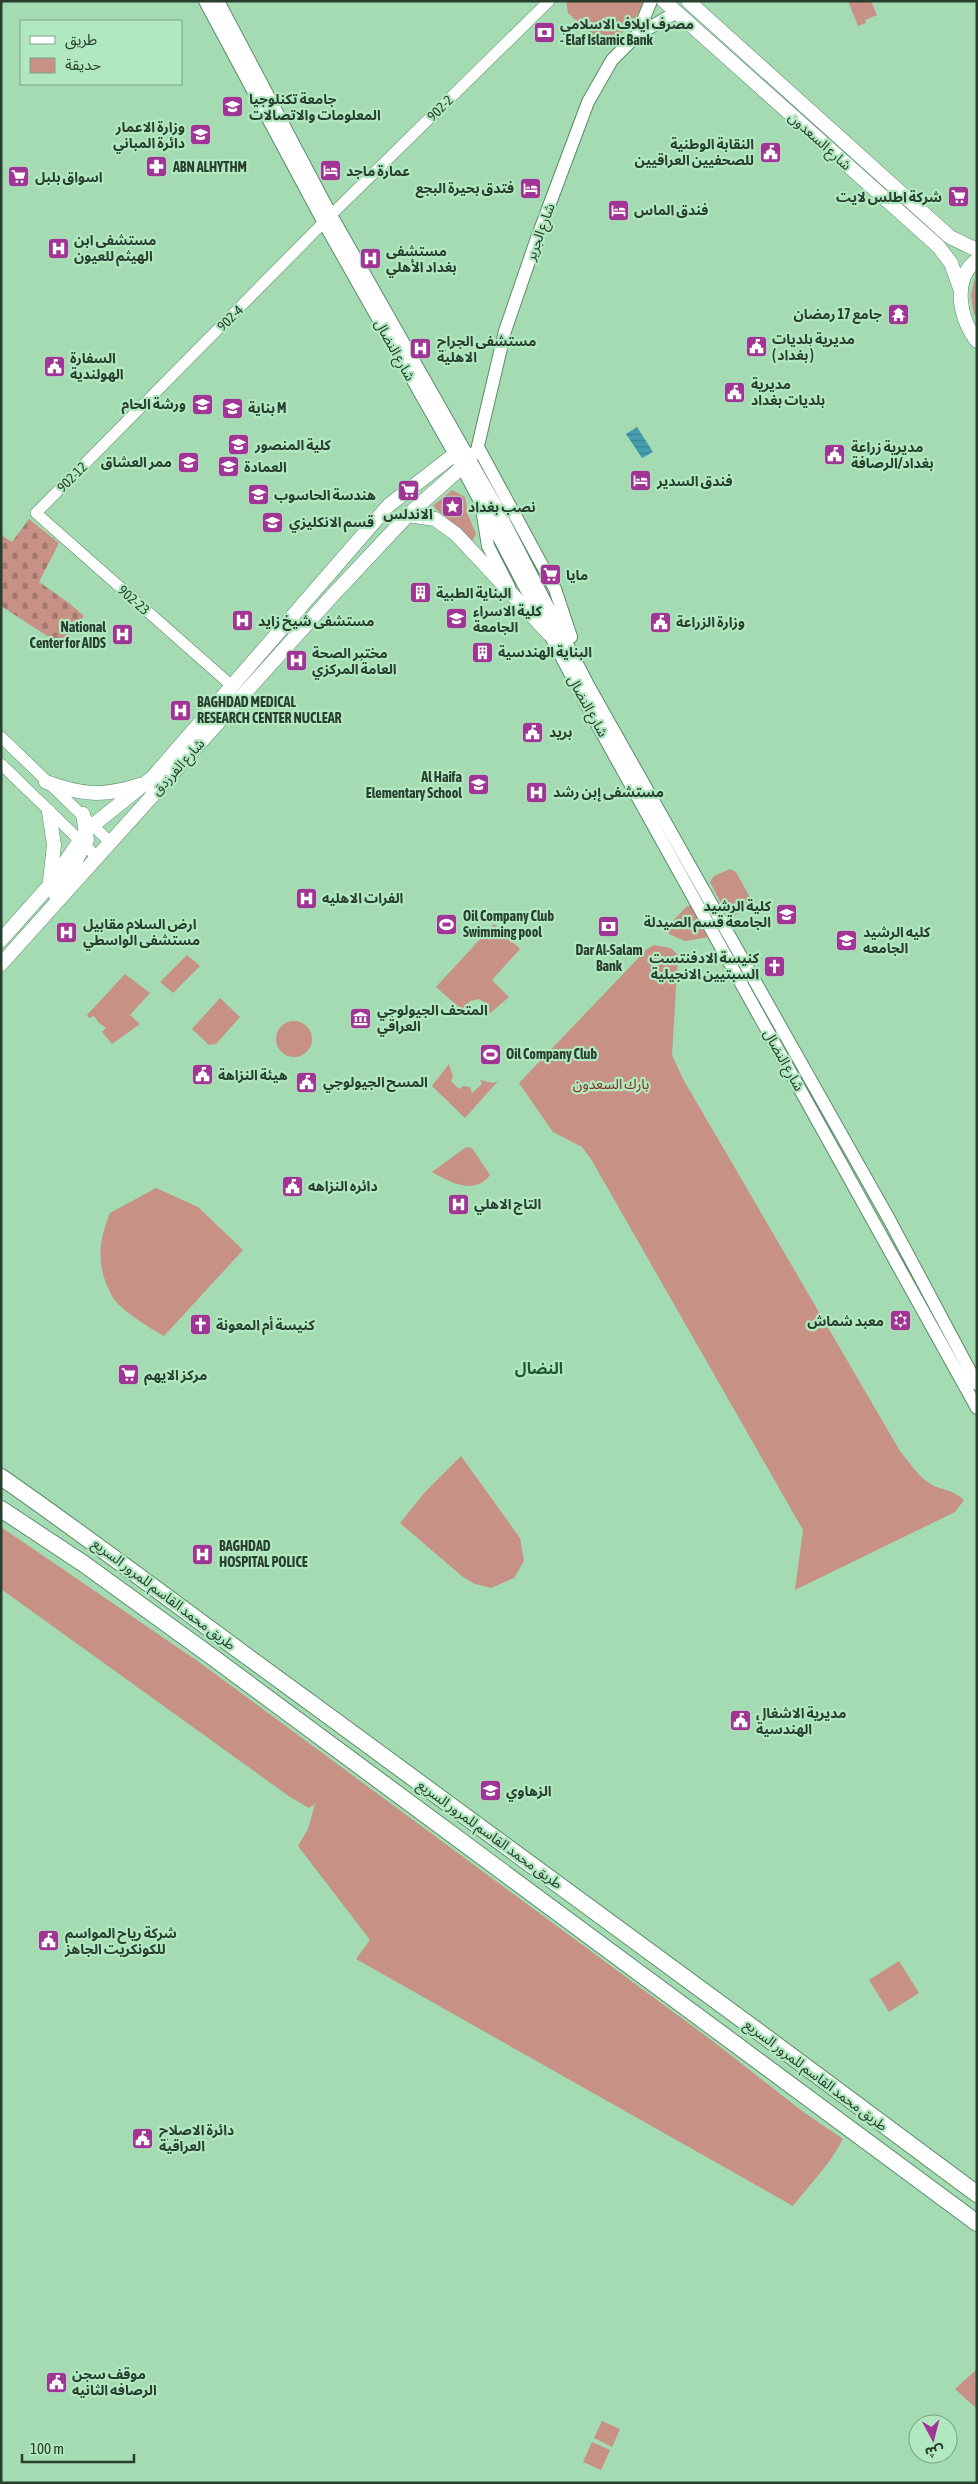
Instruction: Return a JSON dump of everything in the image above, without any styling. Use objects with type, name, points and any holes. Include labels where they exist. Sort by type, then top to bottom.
[{"type":"highway","name":"طريق محمد القاسم للمرور السريع","points":[[1,1477],[98,1544],[225,1641],[681,1974],[977,2194]]},
{"type":"highway","name":"طريق محمد القاسم للمرور السريع","points":[[1,1509],[84,1564],[211,1656],[977,2223]]},
{"type":"main road","name":"شارع النضال","points":[[205,1],[463,458],[511,536],[573,655],[889,1219],[977,1384]]},
{"type":"main road","name":"شارع النضال","points":[[218,1],[328,219]]},
{"type":"main road","name":"شارع الجرير","points":[[637,35],[651,1]]},
{"type":"main road","name":"شارع السعدون","points":[[664,1],[938,246],[951,263],[961,291],[963,313],[977,341]]},
{"type":"main road","name":"شارع السعدون","points":[[688,1],[950,236],[977,250]]},
{"type":"main road","name":"شارع الجرير","points":[[463,458],[478,447],[505,330],[588,102],[612,60],[637,35],[677,12]]},
{"type":"main road","points":[[961,291],[964,277],[977,260]]},
{"type":"main road","points":[[478,447],[555,589],[572,638],[573,655]]},
{"type":"main road","name":"شارع النضال","points":[[463,458],[482,508],[548,634],[977,1408]]},
{"type":"main road","name":"شارع الفرزدق","points":[[1,964],[332,596],[463,458]]},
{"type":"main road","name":"شارع الفرزدق","points":[[1,940],[49,886],[85,831],[148,782],[389,504],[463,458]]},
{"type":"main road","points":[[482,508],[488,546],[513,595],[523,610],[548,634]]},
{"type":"main road","points":[[408,516],[435,519],[456,534],[513,595]]},
{"type":"main road","points":[[511,536],[523,530]]},
{"type":"main road","points":[[46,782],[69,790],[102,794],[148,782]]},
{"type":"main road","points":[[49,812],[54,845],[49,886]]},
{"type":"main road","points":[[42,920],[85,831]]},
{"type":"street","name":"902-2","points":[[328,219],[549,1]]},
{"type":"street","name":"902-4","points":[[128,420],[328,219]]},
{"type":"street","name":"902-12","points":[[36,513],[128,420]]},
{"type":"street","name":"902-23","points":[[36,513],[232,686]]},
{"type":"street","points":[[1,737],[46,782],[85,831],[98,858]]},
{"type":"street","points":[[1,764],[49,812],[110,842]]},
{"type":"green space","points":[[566,1],[644,1],[633,22],[627,28],[615,37],[600,42],[568,13]]},
{"type":"green space","points":[[848,1],[871,1],[877,15],[865,20],[866,23],[858,26]]},
{"type":"green space","points":[[975,278],[977,314],[974,315],[971,295]]},
{"type":"green space","points":[[452,490],[465,497],[468,515],[476,534],[472,541],[433,506]],"holes":[[[447,500],[459,501],[457,513],[445,511]]]},
{"type":"green space","points":[[29,519],[59,543],[39,582],[84,616],[61,645],[1,606],[1,535],[12,542]]},
{"type":"green space","points":[[730,869],[736,872],[752,901],[749,909],[733,916],[726,913],[710,882],[714,876]]},
{"type":"green space","points":[[687,906],[692,906],[709,937],[685,941],[669,934],[667,927]]},
{"type":"green space","points":[[494,924],[520,949],[492,980],[509,997],[489,1014],[485,1011],[486,1003],[479,999],[470,1001],[462,1010],[436,987]]},
{"type":"green space","name":"بارك السعدون","points":[[654,945],[671,948],[678,955],[672,1055],[683,1079],[900,1451],[925,1480],[933,1486],[955,1493],[964,1500],[955,1512],[795,1590],[803,1530],[591,1159],[582,1147],[553,1132],[519,1083],[646,950]]},
{"type":"green space","points":[[187,955],[200,966],[173,993],[160,982]]},
{"type":"green space","points":[[125,974],[150,993],[130,1015],[140,1024],[112,1044],[102,1032],[106,1028],[94,1016],[89,1018],[87,1015]]},
{"type":"green space","points":[[220,998],[240,1017],[216,1044],[209,1045],[192,1029]]},
{"type":"green space","points":[[294,1021],[301,1022],[307,1026],[311,1032],[311,1046],[307,1052],[301,1056],[294,1057],[287,1056],[281,1052],[277,1046],[276,1039],[277,1032],[281,1026],[287,1022]]},
{"type":"green space","points":[[449,1064],[453,1077],[451,1081],[459,1089],[464,1086],[470,1087],[472,1093],[482,1084],[480,1080],[493,1083],[498,1081],[465,1118],[432,1086]]},
{"type":"green space","points":[[466,1147],[472,1148],[490,1175],[484,1181],[477,1185],[462,1185],[446,1180],[432,1172]]},
{"type":"green space","points":[[156,1188],[198,1207],[243,1250],[164,1336],[121,1307],[112,1296],[103,1275],[100,1254],[103,1234],[110,1213]]},
{"type":"green space","points":[[461,1456],[520,1538],[524,1561],[514,1578],[491,1588],[475,1584],[463,1577],[400,1523],[425,1492]]},
{"type":"green space","points":[[1,1527],[199,1662],[714,2042],[802,2111],[843,2139],[826,2165],[793,2206],[356,1959],[370,1940],[298,1846],[308,1829],[315,1804],[309,1808],[290,1797],[1,1589]]},
{"type":"green space","points":[[899,1961],[919,1993],[889,2012],[869,1980]]},
{"type":"green space","points":[[977,2369],[977,2409],[955,2389]]},
{"type":"green space","points":[[602,2421],[620,2429],[612,2447],[594,2438]]},
{"type":"green space","points":[[592,2442],[610,2450],[601,2470],[583,2462]]},
{"type":"water","points":[[637,427],[653,452],[642,458],[626,434]]},
{"type":"place","name":"مصرف ايلاف الاسلامي - Elaf Islamic Bank","points":[[544,32]]},
{"type":"place","name":"جامعة تكنلوجيا المعلومات والاتصالات","points":[[233,107]]},
{"type":"place","name":"وزارة الاعمار دائرة المباني","points":[[201,135]]},
{"type":"place","name":"النقابة الوطنية للصحفيين العراقيين","points":[[770,152]]},
{"type":"place","name":"ABN ALHYTHM","points":[[157,167]]},
{"type":"place","name":"عمارة ماجد","points":[[330,171]]},
{"type":"place","name":"اسواق بلبل","points":[[19,177]]},
{"type":"place","name":"فتدق بحيرة البجع","points":[[530,188]]},
{"type":"place","name":"شركة اطلس لايت","points":[[958,197]]},
{"type":"place","name":"فندق الماس","points":[[618,210]]},
{"type":"place","name":"مستشفى ابن الهيثم للعيون","points":[[58,248]]},
{"type":"place","name":"مستشفى بغداد الأهلي","points":[[370,259]]},
{"type":"place","name":"جامع 17 رمضان","points":[[898,314]]},
{"type":"place","name":"مديرية بلديات ( بغداد )","points":[[756,347]]},
{"type":"place","name":"مستشفى الجراح الاهلية","points":[[421,349]]},
{"type":"place","name":"السفارة الهولندية","points":[[54,366]]},
{"type":"place","name":"مديرية بلديات بغداد","points":[[735,392]]},
{"type":"place","name":"ورشة الحام","points":[[202,404]]},
{"type":"place","name":"بناية M","points":[[232,408]]},
{"type":"place","name":"كلية المنصور","points":[[239,445]]},
{"type":"place","name":"مديرية زراعة بغداد/الرصافة","points":[[835,455]]},
{"type":"place","name":"ممر العشاق","points":[[188,462]]},
{"type":"place","name":"العمادة","points":[[228,467]]},
{"type":"place","name":"فندق السدير","points":[[641,481]]},
{"type":"place","name":"الاندلس","points":[[408,491]]},
{"type":"place","name":"هندسة الحاسوب","points":[[258,495]]},
{"type":"place","name":"نصب بغداد","points":[[452,507]]},
{"type":"place","name":"قسم الانكليزي","points":[[273,522]]},
{"type":"place","name":"مايا","points":[[550,575]]},
{"type":"place","name":"البناية الطبية","points":[[420,593]]},
{"type":"place","name":"كلية الاسراء الجامعة","points":[[457,619]]},
{"type":"place","name":"مستشفى شيخ زايد","points":[[242,621]]},
{"type":"place","name":"وزارة الزراعة","points":[[660,622]]},
{"type":"place","name":"National Center for AIDS","points":[[122,635]]},
{"type":"place","name":"البناية الهندسية","points":[[482,652]]},
{"type":"place","name":"مختبر الصحة العامة المركزي","points":[[296,661]]},
{"type":"place","name":"BAGHDAD MEDICAL RESEARCH CENTER NUCLEAR","points":[[181,710]]},
{"type":"place","name":"بريد","points":[[533,732]]},
{"type":"place","name":"Al Haifa Elementary School","points":[[478,785]]},
{"type":"place","name":"مستشفى إبن رشد","points":[[537,792]]},
{"type":"place","name":"الفرات الاهليه","points":[[306,898]]},
{"type":"place","name":"كلية الرشيد الجامعة قسم الصيدلة","points":[[787,914]]},
{"type":"place","name":"Oil Company Club Swimming pool","points":[[447,924]]},
{"type":"place","name":"Dar Al-Salam Bank","points":[[609,927]]},
{"type":"place","name":"ارض السلام مقابيل مستشفى الواسطي","points":[[67,932]]},
{"type":"place","name":"كليه الرشيد الجامعه","points":[[847,940]]},
{"type":"place","name":"كنيسة الادفنتست السبتيين الانجيلية","points":[[775,966]]},
{"type":"place","name":"المتحف الجيولوجي العراقي","points":[[361,1018]]},
{"type":"place","name":"Oil Company Club","points":[[490,1054]]},
{"type":"place","name":"هيئة النزاهة","points":[[202,1075]]},
{"type":"place","name":"المسح الجيولوجي","points":[[307,1082]]},
{"type":"place","name":"دائره النزاهه","points":[[292,1186]]},
{"type":"place","name":"التاج الاهلي","points":[[458,1204]]},
{"type":"place","name":"معبد شماش","points":[[900,1321]]},
{"type":"place","name":"كنيسة أم المعونة","points":[[200,1325]]},
{"type":"place","name":"مركز الايهم","points":[[128,1375]]},
{"type":"place","name":"BAGHDAD HOSPITAL POLICE","points":[[203,1554]]},
{"type":"place","name":"مديرية الاشغال الهندسية","points":[[740,1721]]},
{"type":"place","name":"الزهاوي","points":[[490,1791]]},
{"type":"place","name":"شركة رياح المواسم للكونكريت الجاهز","points":[[49,1941]]},
{"type":"place","name":"دائرة الاصلاح العراقية","points":[[143,2138]]},
{"type":"place","name":"موقف سجن الرصافه الثانيه","points":[[56,2382]]},
{"type":"district","name":"النضال","points":[[539,1368]]}]
